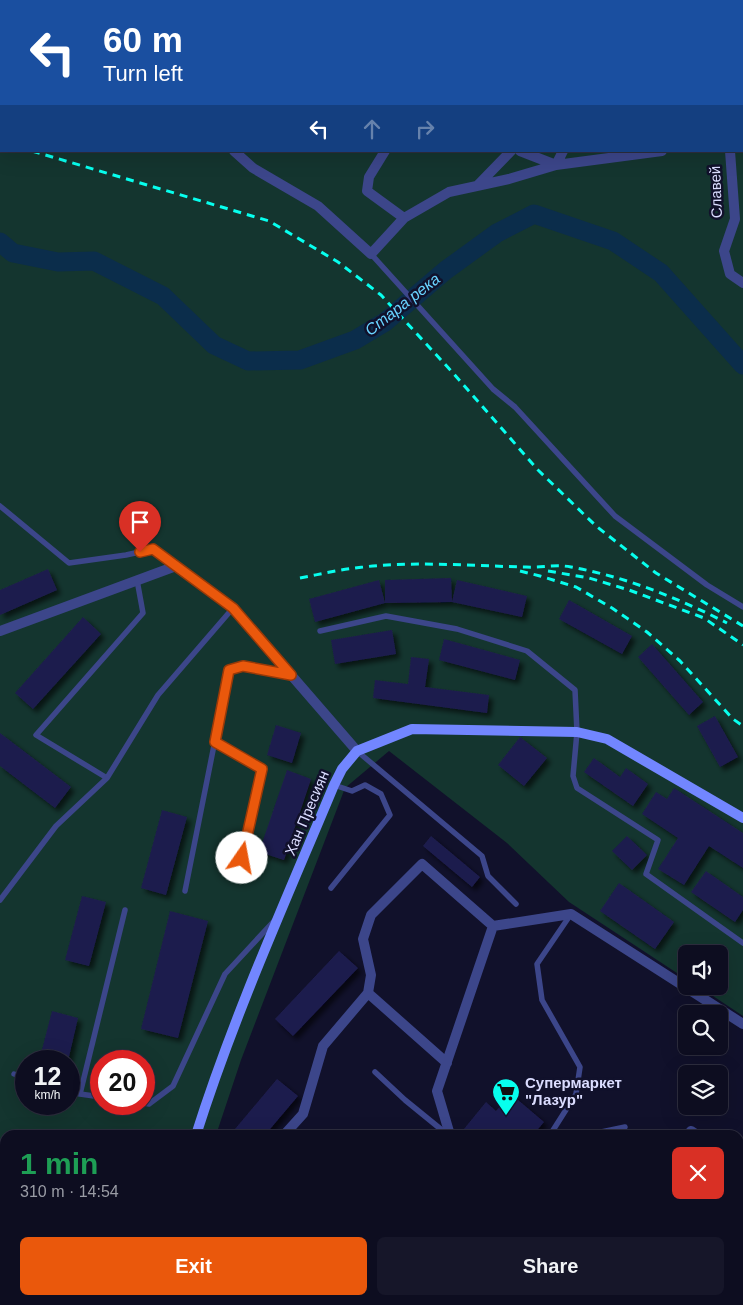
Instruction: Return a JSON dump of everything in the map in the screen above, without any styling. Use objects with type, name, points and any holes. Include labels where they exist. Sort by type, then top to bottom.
[{"type":"street","points":[[235,152],[254,168],[318,206],[371,254],[404,218],[449,192],[508,179],[556,165],[654,152]]},
{"type":"street","points":[[384,152],[369,177],[367,191],[404,218]]},
{"type":"street","points":[[476,186],[511,152]]},
{"type":"street","points":[[523,152],[556,165]]},
{"type":"street","points":[[556,165],[562,152]]},
{"type":"street","name":"Славей","points":[[730,152],[739,219],[724,250],[730,274],[743,283]]},
{"type":"street","points":[[0,631],[176,566],[233,608],[357,751]]},
{"type":"street","name":"Хан Пресиян","points":[[198,1130],[214,1080],[334,785],[342,769],[357,751],[412,729],[577,732],[608,739],[743,818]]},
{"type":"street","points":[[289,1130],[303,1114],[322,1046],[368,993],[371,975],[363,939],[371,916],[422,864],[493,926],[572,914],[743,1024]]},
{"type":"street","points":[[448,1130],[437,1091],[493,926]]},
{"type":"street","points":[[368,993],[447,1063]]},
{"type":"lane","points":[[371,254],[493,389],[515,407],[615,516],[707,585],[743,606]]},
{"type":"lane","points":[[0,506],[69,563],[153,549],[176,566]]},
{"type":"lane","points":[[107,778],[36,735],[144,613],[137,580]]},
{"type":"lane","points":[[0,900],[56,826],[107,778],[158,695],[233,608]]},
{"type":"lane","points":[[320,631],[386,616],[457,629],[527,651],[574,690],[577,732],[573,776],[577,788],[658,840],[646,874],[743,943]]},
{"type":"lane","points":[[185,891],[229,670],[243,666],[291,675]]},
{"type":"lane","points":[[215,742],[262,769],[242,858]]},
{"type":"lane","points":[[357,751],[482,856],[488,876],[516,904]]},
{"type":"lane","points":[[331,888],[390,816],[381,794],[365,786],[352,791],[334,785]]},
{"type":"lane","points":[[90,1095],[80,1094],[125,910]]},
{"type":"lane","points":[[553,1130],[576,1094],[580,1067],[542,1000],[537,964],[572,914]]},
{"type":"lane","points":[[155,1100],[173,1086],[225,974],[280,915]]},
{"type":"lane","points":[[375,1072],[443,1130]]},
{"type":"lane","points":[[611,1130],[625,1127]]},
{"type":"green space","points":[[0,152],[743,152],[743,1016],[712,995],[728,995],[728,945],[678,945],[678,974],[569,902],[507,843],[389,751],[345,788],[241,1060],[218,1130],[0,1130]]},
{"type":"building","points":[[48,569],[57,590],[0,615],[0,590]]},
{"type":"building","points":[[451,578],[452,602],[385,603],[385,580]]},
{"type":"building","points":[[379,580],[385,603],[315,622],[309,599]]},
{"type":"building","points":[[457,580],[527,596],[522,617],[452,602]]},
{"type":"building","points":[[569,600],[632,636],[622,654],[559,619]]},
{"type":"building","points":[[83,617],[101,634],[33,709],[15,693]]},
{"type":"building","points":[[392,630],[396,654],[335,664],[331,640]]},
{"type":"building","points":[[444,639],[520,660],[515,680],[439,660]]},
{"type":"building","points":[[652,644],[703,702],[689,715],[638,657]]},
{"type":"building","points":[[411,657],[429,659],[425,687],[489,695],[487,713],[373,698],[375,680],[408,684]]},
{"type":"building","points":[[715,716],[738,757],[720,767],[697,726]]},
{"type":"building","points":[[276,725],[301,733],[292,763],[267,755]]},
{"type":"building","points":[[0,733],[71,787],[55,808],[0,766]]},
{"type":"building","points":[[520,737],[547,758],[524,786],[498,765]]},
{"type":"building","points":[[594,758],[620,777],[626,768],[648,784],[633,806],[584,772]]},
{"type":"building","points":[[287,770],[311,779],[284,860],[259,852]]},
{"type":"building","points":[[674,788],[743,833],[743,868],[709,846],[684,885],[658,869],[678,838],[642,814],[656,792],[667,799]]},
{"type":"building","points":[[162,810],[187,817],[166,895],[141,888]]},
{"type":"building","points":[[431,836],[480,877],[472,887],[423,846]]},
{"type":"building","points":[[627,836],[647,855],[632,870],[612,851]]},
{"type":"building","points":[[706,871],[743,897],[743,910],[735,922],[691,892]]},
{"type":"building","points":[[619,883],[674,922],[655,949],[600,911]]},
{"type":"building","points":[[82,896],[106,902],[89,966],[65,960]]},
{"type":"building","points":[[170,911],[208,921],[178,1038],[141,1029]]},
{"type":"building","points":[[339,951],[358,968],[293,1036],[275,1019]]},
{"type":"building","points":[[52,1011],[78,1018],[71,1050],[42,1050]]},
{"type":"building","points":[[277,1079],[298,1096],[269,1130],[234,1130]]},
{"type":"building","name":"Супермаркет \"Лазур\"","points":[[511,1094],[544,1122],[537,1130],[464,1129],[486,1102],[496,1111]]},
{"type":"waterway","name":"Стара река","points":[[0,242],[13,253],[58,262],[94,261],[163,296],[214,345],[248,361],[300,360],[355,340],[385,322],[446,270],[497,233],[534,214],[613,241],[661,273],[743,365]]},
{"type":"railway","points":[[35,152],[269,221],[338,262],[381,295],[454,374],[538,470],[596,526],[656,573],[743,626]]},
{"type":"railway","points":[[300,578],[339,570],[404,564],[565,566],[612,576],[651,589],[727,623]]},
{"type":"railway","points":[[520,571],[576,587],[612,608],[647,632],[680,661],[733,719],[743,726]]},
{"type":"railway","points":[[548,571],[589,578],[629,590],[704,618],[743,645]]},
{"type":"place","name":"Супермаркет \"Лазур\"","points":[[506,1116]]},
{"type":"route","points":[[140,552],[153,549],[233,608],[291,675],[243,666],[229,670],[215,742],[262,769],[242,858]]}]
